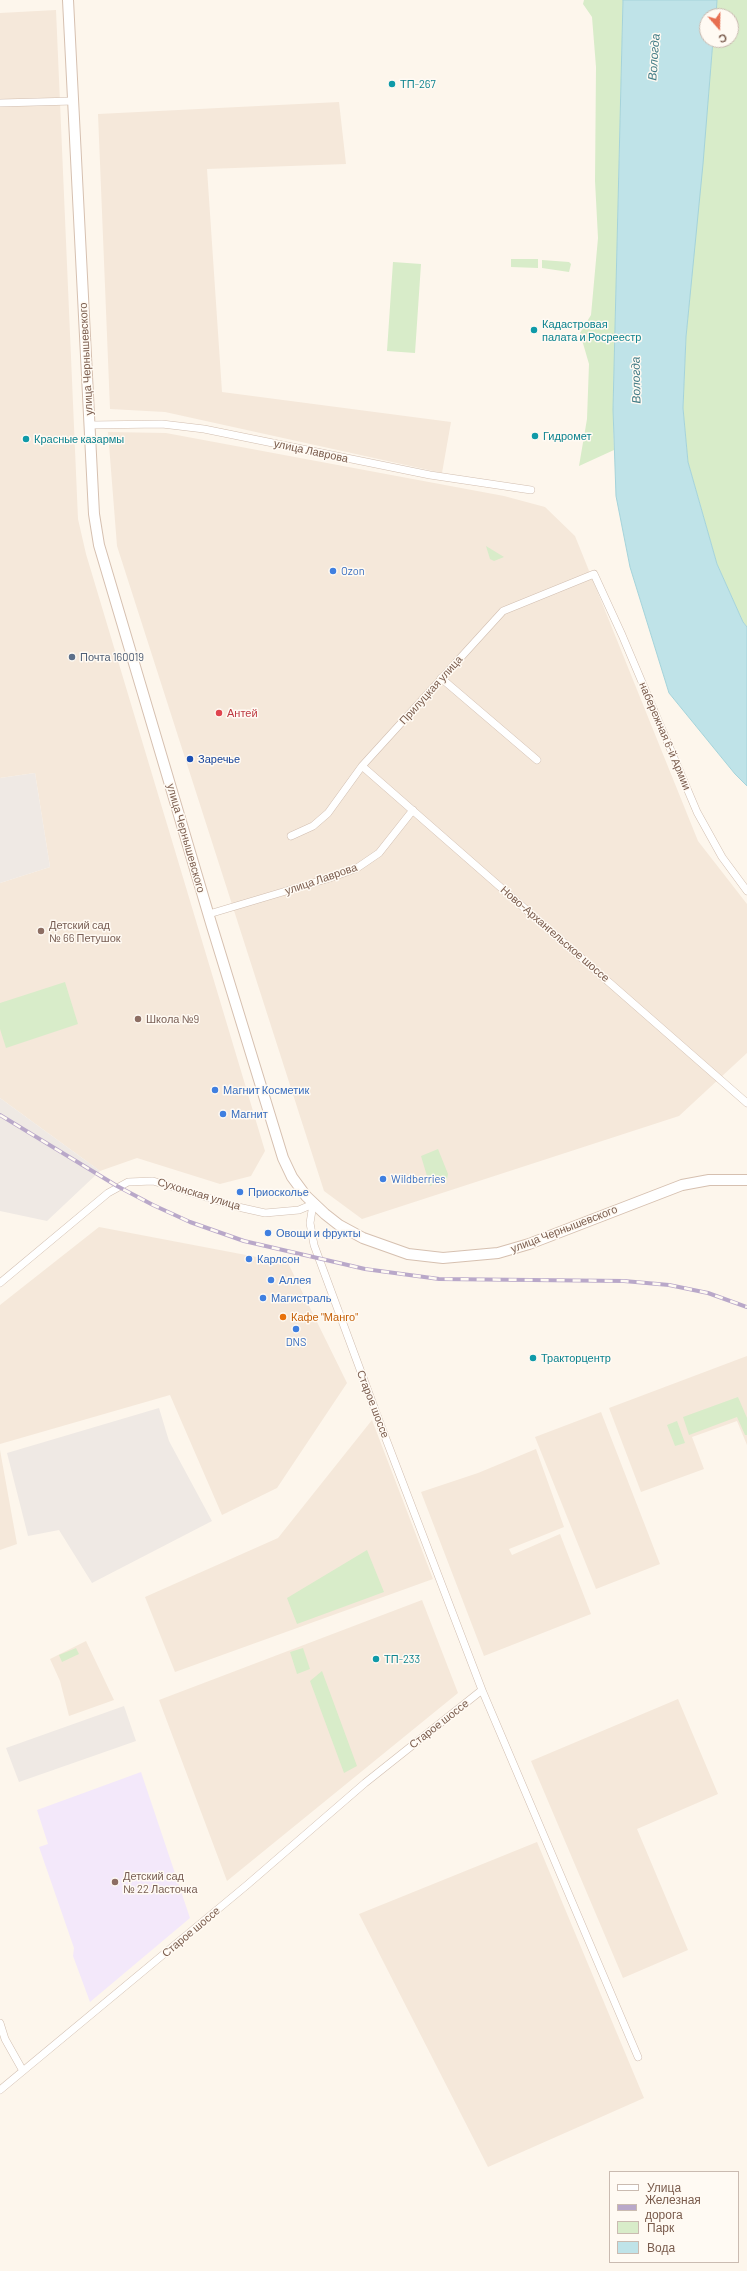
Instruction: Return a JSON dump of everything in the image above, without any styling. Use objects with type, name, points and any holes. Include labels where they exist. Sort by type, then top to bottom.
[{"type":"main road","name":"улица Чернышевского","points":[[68,0],[94,514],[99,545],[208,914],[283,1158],[292,1177],[313,1204],[339,1225],[386,1248],[428,1256],[466,1257],[498,1253],[529,1244],[682,1185],[709,1180],[747,1180]]},
{"type":"street","points":[[0,103],[74,101]]},
{"type":"street","name":"улица Лаврова","points":[[90,425],[162,424],[204,428],[430,475],[531,490]]},
{"type":"street","name":"Прилуцкая улица","points":[[291,836],[313,826],[328,813],[362,766],[503,611],[594,574]]},
{"type":"street","name":"набережная 6-й Армии","points":[[594,574],[622,635],[697,812],[722,857],[747,890]]},
{"type":"street","points":[[441,678],[537,760]]},
{"type":"street","name":"Ново-Архангельское шоссе","points":[[362,766],[747,1103]]},
{"type":"street","name":"улица Лаврова","points":[[208,914],[333,877],[357,868],[379,853],[413,810]]},
{"type":"street","name":"Сухонская улица","points":[[0,1283],[108,1193],[128,1182],[140,1180],[153,1181],[238,1207],[265,1213],[298,1210],[313,1204]]},
{"type":"street","name":"Старое шоссе","points":[[0,2090],[247,1885],[365,1782],[482,1690],[314,1245],[310,1223],[313,1204]]},
{"type":"street","points":[[482,1690],[638,2057]]},
{"type":"street","points":[[0,2023],[6,2039],[23,2071]]},
{"type":"shaded area","points":[[56,10],[78,519],[86,554],[265,1151],[251,1176],[220,1184],[137,1158],[100,1171],[0,1098],[0,883],[50,867],[35,773],[0,778],[0,13]]},
{"type":"shaded area","points":[[339,102],[346,164],[207,169],[222,392],[451,422],[442,473],[165,412],[110,409],[98,114]]},
{"type":"shaded area","points":[[108,432],[166,433],[504,496],[545,507],[575,536],[698,841],[747,904],[747,1053],[679,1116],[362,1219],[324,1191],[117,546]]},
{"type":"shaded area","points":[[35,773],[50,867],[0,883],[0,778]]},
{"type":"shaded area","points":[[0,1098],[100,1171],[47,1221],[0,1211]]},
{"type":"shaded area","points":[[99,1227],[288,1263],[347,1383],[277,1488],[222,1515],[170,1395],[0,1444],[0,1305]]},
{"type":"shaded area","points":[[747,1356],[747,1445],[737,1421],[692,1437],[704,1469],[641,1492],[609,1408]]},
{"type":"shaded area","points":[[159,1408],[169,1441],[212,1521],[92,1583],[59,1530],[28,1536],[7,1453]]},
{"type":"shaded area","points":[[601,1412],[660,1564],[596,1589],[535,1437]]},
{"type":"shaded area","points":[[372,1420],[433,1579],[175,1672],[145,1597],[278,1538]]},
{"type":"shaded area","points":[[536,1449],[564,1527],[509,1549],[512,1555],[560,1534],[591,1614],[484,1656],[421,1492],[478,1473]]},
{"type":"shaded area","points":[[0,1450],[17,1544],[0,1550]]},
{"type":"shaded area","points":[[422,1600],[458,1693],[227,1881],[159,1700]]},
{"type":"shaded area","points":[[86,1641],[114,1700],[69,1716],[60,1681],[50,1659]]},
{"type":"shaded area","points":[[678,1699],[718,1794],[637,1829],[688,1950],[623,1978],[531,1761]]},
{"type":"shaded area","points":[[124,1706],[136,1741],[19,1782],[6,1748]]},
{"type":"shaded area","name":"Детский сад № 22 Ласточка","points":[[141,1772],[190,1918],[90,2002],[73,1956],[74,1948],[39,1847],[48,1844],[37,1810]]},
{"type":"shaded area","points":[[537,1842],[644,2098],[488,2167],[359,1914]]},
{"type":"green space","points":[[584,0],[623,0],[613,409],[614,450],[579,466],[587,419],[589,364],[580,333],[591,315],[598,238],[595,181],[596,67],[592,17],[583,4]]},
{"type":"green space","points":[[717,0],[747,0],[747,627],[743,622],[717,564],[688,462],[683,408],[686,337],[712,48],[739,48],[739,8],[716,8]]},
{"type":"green space","points":[[511,259],[538,259],[538,268],[511,267]]},
{"type":"green space","points":[[542,260],[569,262],[571,264],[569,272],[542,268]]},
{"type":"green space","points":[[393,262],[421,264],[415,353],[387,351]]},
{"type":"green space","points":[[486,546],[504,557],[494,561],[490,559]]},
{"type":"green space","points":[[65,982],[78,1024],[6,1048],[0,1029],[0,1003]]},
{"type":"green space","points":[[438,1149],[448,1174],[447,1179],[430,1186],[421,1156]]},
{"type":"green space","points":[[738,1397],[747,1418],[747,1435],[745,1435],[737,1417],[689,1435],[683,1417]]},
{"type":"green space","points":[[677,1421],[685,1443],[675,1446],[667,1425]]},
{"type":"green space","points":[[367,1550],[384,1592],[297,1624],[287,1598]]},
{"type":"green space","points":[[76,1648],[79,1654],[62,1662],[59,1655]]},
{"type":"green space","points":[[303,1648],[310,1669],[297,1674],[290,1652]]},
{"type":"green space","points":[[322,1671],[357,1766],[344,1773],[310,1681]]},
{"type":"water","name":"Вологда","points":[[623,0],[717,0],[716,8],[699,8],[699,48],[712,48],[703,164],[686,337],[683,408],[688,462],[717,564],[743,622],[747,627],[747,786],[735,774],[669,693],[630,567],[616,496],[613,409]]},
{"type":"railway","points":[[0,1115],[117,1186],[153,1205],[190,1222],[244,1241],[365,1269],[439,1279],[624,1281],[669,1285],[708,1293],[747,1307]]},
{"type":"place","name":"ТП-267","points":[[392,84]]},
{"type":"place","name":"Кадастровая палата и Росреестр","points":[[534,330]]},
{"type":"place","name":"Гидромет","points":[[535,436]]},
{"type":"place","name":"Красные казармы","points":[[26,439]]},
{"type":"place","name":"Ozon","points":[[333,571]]},
{"type":"place","name":"Почта 160019","points":[[72,657]]},
{"type":"place","name":"Антей","points":[[219,713]]},
{"type":"place","name":"Заречье","points":[[190,759]]},
{"type":"place","name":"Детский сад № 66 Петушок","points":[[41,931]]},
{"type":"place","name":"Школа №9","points":[[138,1019]]},
{"type":"place","name":"Магнит Косметик","points":[[215,1090]]},
{"type":"place","name":"Магнит","points":[[223,1114]]},
{"type":"place","name":"Wildberries","points":[[383,1179]]},
{"type":"place","name":"Приосколье","points":[[240,1192]]},
{"type":"place","name":"Овощи и фрукты","points":[[268,1233]]},
{"type":"place","name":"Карлсон","points":[[249,1259]]},
{"type":"place","name":"Аллея","points":[[271,1280]]},
{"type":"place","name":"Магистраль","points":[[263,1298]]},
{"type":"place","name":"Кафе \"Манго\"","points":[[283,1317]]},
{"type":"place","name":"DNS","points":[[296,1329]]},
{"type":"place","name":"Тракторцентр","points":[[533,1358]]},
{"type":"place","name":"ТП-233","points":[[376,1659]]},
{"type":"place","name":"Детский сад № 22 Ласточка","points":[[115,1882]]}]
